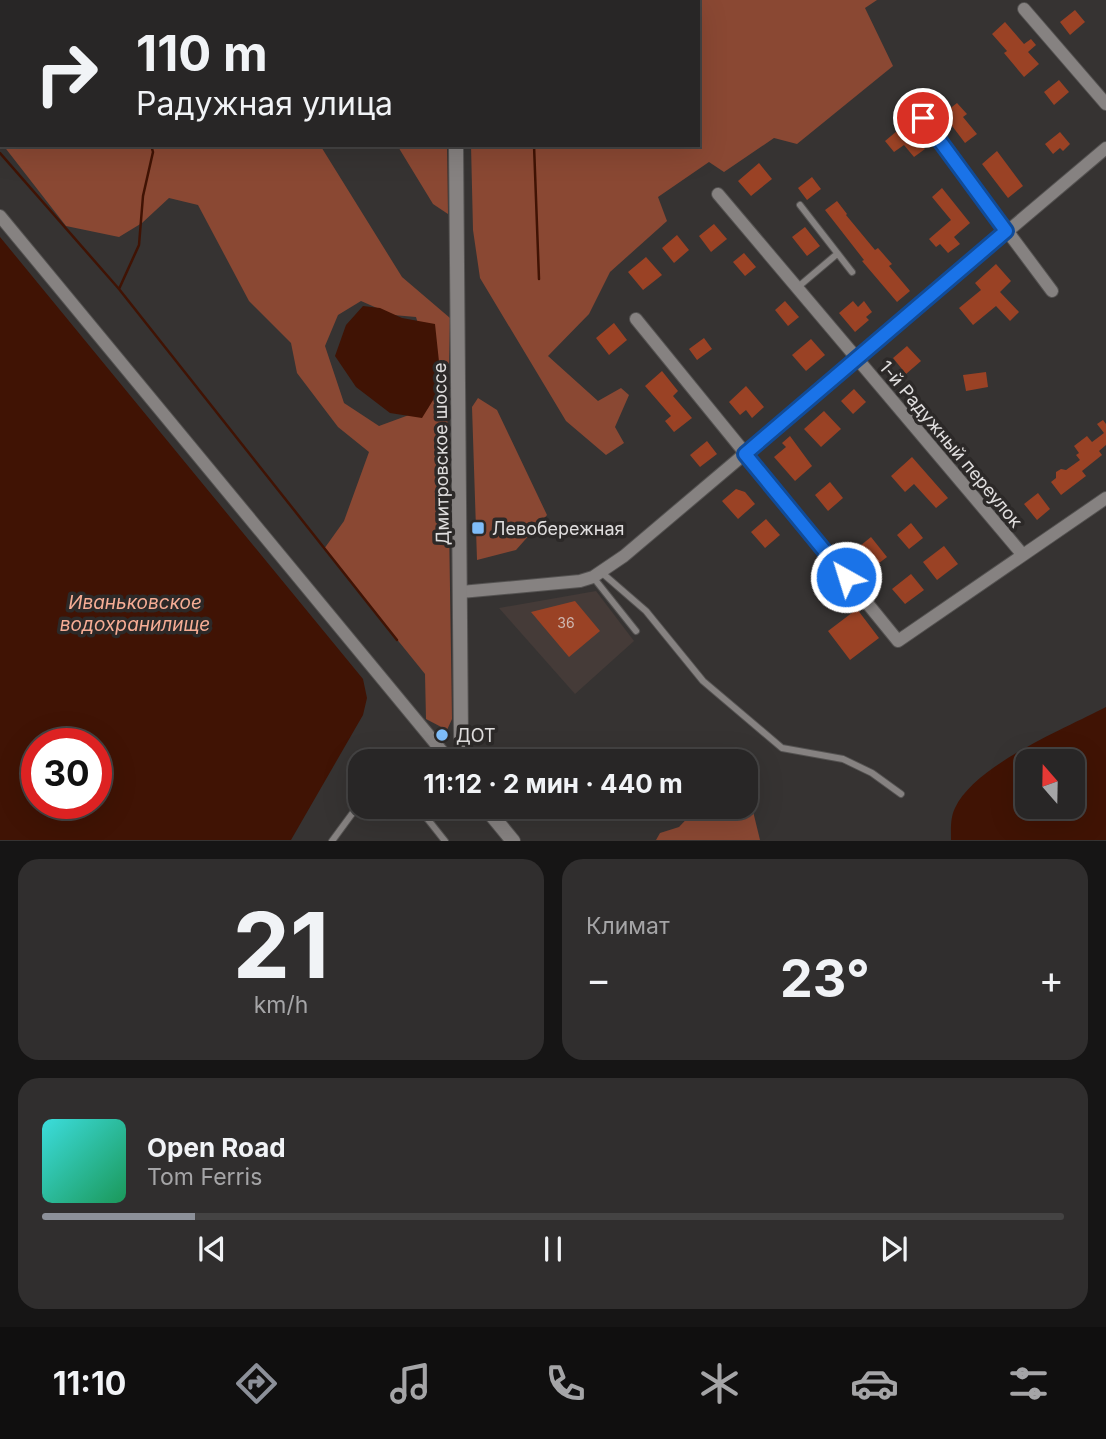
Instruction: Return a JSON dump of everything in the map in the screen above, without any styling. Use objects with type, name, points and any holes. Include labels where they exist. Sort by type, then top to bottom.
[{"type":"street","points":[[1024,9],[1106,104]]},
{"type":"street","points":[[923,118],[1052,291]]},
{"type":"street","name":"Дмитровское шоссе","points":[[456,147],[462,749]]},
{"type":"street","points":[[461,592],[580,581],[597,574],[624,556],[1106,148]]},
{"type":"street","name":"1-й Радужный переулок","points":[[718,194],[1023,555]]},
{"type":"street","points":[[0,216],[439,747]]},
{"type":"street","points":[[636,319],[898,641],[1106,498]]},
{"type":"street","points":[[495,819],[513,841]]},
{"type":"lane","points":[[800,205],[852,272]]},
{"type":"lane","points":[[798,287],[837,254]]},
{"type":"lane","points":[[597,574],[636,631]]},
{"type":"lane","points":[[597,574],[646,611],[703,681],[782,748],[843,759],[872,773],[901,794]]},
{"type":"lane","points":[[332,841],[348,819]]},
{"type":"lane","points":[[428,819],[445,841]]},
{"type":"shaded area","points":[[700,0],[877,0],[865,8],[893,66],[797,144],[774,138],[724,172],[709,162],[658,197],[667,221],[610,272],[589,314],[548,356],[598,401],[621,388],[629,395],[615,427],[624,443],[606,455],[566,421],[480,278],[473,230],[471,147],[700,147]]},
{"type":"shaded area","points":[[5,147],[321,147],[402,277],[450,318],[449,364],[441,369],[426,351],[416,317],[393,315],[361,301],[338,315],[325,346],[344,403],[379,426],[428,408],[434,385],[447,393],[452,719],[447,730],[426,719],[425,674],[324,549],[344,521],[369,452],[338,427],[297,373],[291,343],[249,301],[198,205],[169,198],[142,223],[119,237],[66,226]]},
{"type":"shaded area","points":[[398,147],[447,147],[448,214],[433,204]]},
{"type":"shaded area","points":[[478,398],[497,410],[547,515],[516,550],[477,560],[472,407]]},
{"type":"shaded area","points":[[596,591],[634,641],[575,694],[499,608]]},
{"type":"shaded area","points":[[687,819],[755,819],[760,840],[656,840],[660,833],[679,827]]},
{"type":"water","name":"Иваньковское водохранилище","points":[[0,237],[363,679],[367,698],[363,715],[291,840],[0,840]]},
{"type":"water","points":[[363,306],[380,308],[402,318],[435,324],[440,371],[435,397],[422,418],[390,413],[356,387],[335,356],[346,325]]},
{"type":"water","points":[[1106,707],[1106,840],[951,840],[955,808],[966,792],[981,777],[1015,754],[1015,819],[1085,819],[1085,749],[1024,749]]},
{"type":"building","points":[[1075,10],[1085,22],[1070,35],[1060,22]]},
{"type":"building","points":[[1005,22],[1024,44],[1031,39],[1036,45],[1028,52],[1039,64],[1024,77],[992,34]]},
{"type":"building","points":[[1059,80],[1069,92],[1054,105],[1044,92]]},
{"type":"building","points":[[957,103],[967,114],[963,117],[977,134],[965,143],[943,114]]},
{"type":"building","points":[[903,126],[925,149],[914,157],[904,145],[894,152],[885,141]]},
{"type":"building","points":[[1060,132],[1070,144],[1063,151],[1060,148],[1053,154],[1045,144]]},
{"type":"building","points":[[997,151],[1023,186],[1008,198],[982,164]]},
{"type":"building","points":[[759,163],[772,179],[751,196],[738,181]]},
{"type":"building","points":[[812,177],[821,189],[807,200],[798,188]]},
{"type":"building","points":[[942,188],[970,223],[954,237],[960,244],[948,253],[940,244],[936,247],[929,239],[951,220],[932,197]]},
{"type":"building","points":[[837,201],[875,250],[878,248],[892,264],[889,266],[910,291],[897,302],[862,261],[864,260],[825,210]]},
{"type":"building","points":[[714,224],[727,239],[711,252],[699,236]]},
{"type":"building","points":[[805,227],[820,246],[807,256],[792,237]]},
{"type":"building","points":[[677,235],[689,250],[674,263],[662,248]]},
{"type":"building","points":[[744,253],[756,267],[745,276],[733,262]]},
{"type":"building","points":[[646,257],[662,275],[643,290],[628,272]]},
{"type":"building","points":[[996,264],[1011,281],[1000,292],[1019,312],[1010,321],[996,306],[973,325],[959,308],[981,290],[975,283]]},
{"type":"building","points":[[785,301],[799,317],[788,326],[775,310]]},
{"type":"building","points":[[853,301],[858,307],[864,301],[872,312],[866,317],[869,320],[855,332],[839,313]]},
{"type":"building","points":[[614,323],[627,340],[609,355],[596,338]]},
{"type":"building","points":[[704,338],[712,349],[697,360],[689,349]]},
{"type":"building","points":[[811,339],[825,355],[806,371],[792,355]]},
{"type":"building","points":[[907,346],[921,361],[906,374],[893,358]]},
{"type":"building","points":[[662,371],[678,391],[673,396],[692,418],[674,432],[665,421],[671,416],[645,386]]},
{"type":"building","points":[[986,372],[988,387],[966,391],[963,375]]},
{"type":"building","points":[[746,386],[764,407],[752,418],[746,410],[740,415],[729,402]]},
{"type":"building","points":[[854,389],[866,402],[853,414],[841,401]]},
{"type":"building","points":[[824,411],[841,429],[821,447],[804,429]]},
{"type":"building","points":[[1103,420],[1106,424],[1106,445],[1099,451],[1102,455],[1082,471],[1086,476],[1061,495],[1051,482],[1056,478],[1056,472],[1066,470],[1080,460],[1074,446],[1087,436],[1092,442],[1104,433],[1097,424]]},
{"type":"building","points":[[790,436],[812,466],[795,481],[774,457],[786,447],[782,443]]},
{"type":"building","points":[[707,441],[717,454],[700,467],[690,455]]},
{"type":"building","points":[[912,457],[948,498],[936,508],[914,484],[905,492],[891,476]]},
{"type":"building","points":[[830,482],[843,498],[828,511],[815,495]]},
{"type":"building","points":[[736,489],[745,492],[755,504],[738,519],[722,501]]},
{"type":"building","points":[[1038,493],[1050,509],[1037,520],[1024,504]]},
{"type":"building","points":[[766,519],[780,535],[765,548],[751,532]]},
{"type":"building","points":[[911,523],[923,538],[909,549],[897,535]]},
{"type":"building","points":[[871,537],[887,557],[870,570],[855,550]]},
{"type":"building","points":[[944,546],[958,564],[937,580],[923,562]]},
{"type":"building","points":[[911,574],[924,590],[905,604],[892,589]]},
{"type":"building","points":[[575,601],[600,631],[569,657],[531,612]]},
{"type":"building","points":[[857,609],[879,638],[850,660],[828,631]]},
{"type":"waterway","points":[[119,289],[139,245],[143,196],[153,152],[152,147]]},
{"type":"waterway","points":[[534,147],[539,279]]},
{"type":"waterway","points":[[0,153],[119,289],[397,640]]},
{"type":"place","name":"Левобережная","points":[[478,528]]},
{"type":"place","name":"ДОТ","points":[[442,735]]},
{"type":"route","points":[[846,577],[745,454],[1006,231],[923,118]]}]
